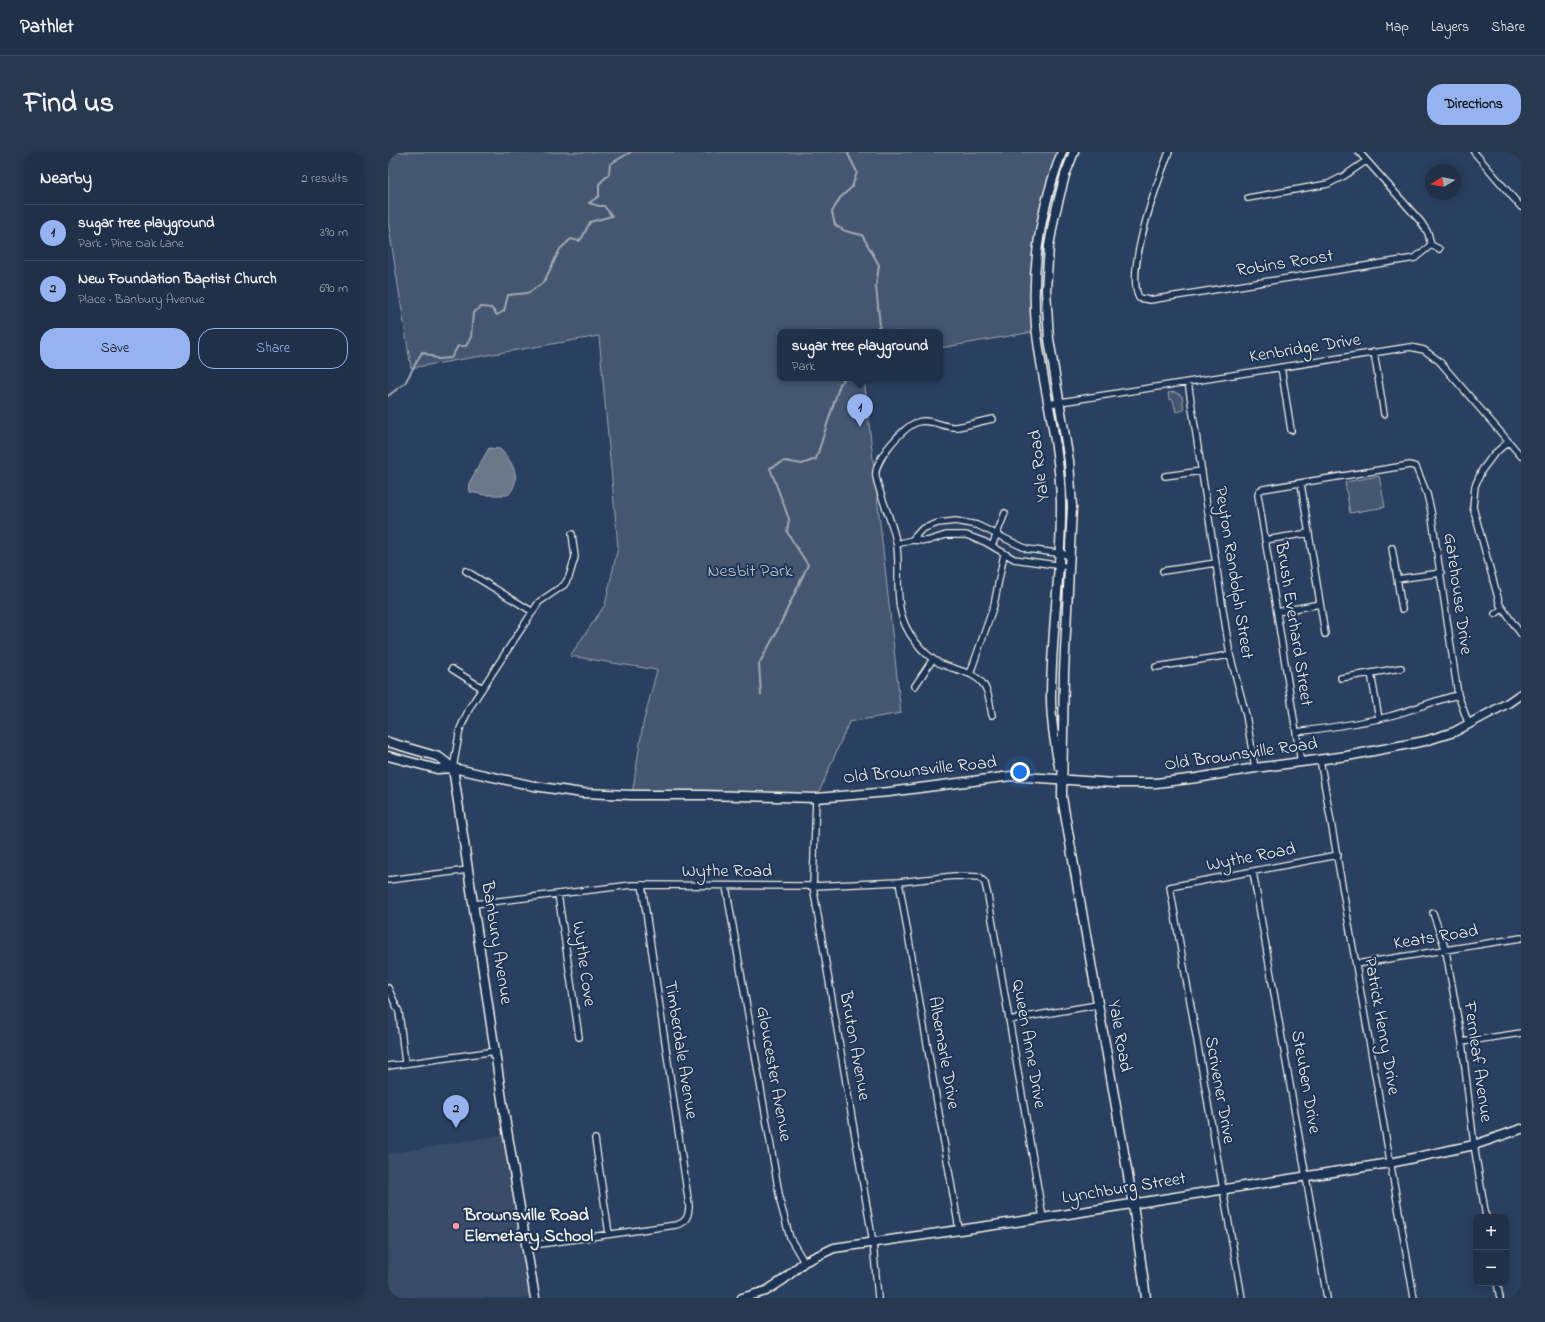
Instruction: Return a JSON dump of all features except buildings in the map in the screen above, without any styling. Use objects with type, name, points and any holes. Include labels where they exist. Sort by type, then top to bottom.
[{"type":"main road","name":"Yale Road","points":[[1062,152],[1044,209],[1039,236],[1036,274],[1036,327],[1060,481],[1060,554],[1051,700],[1056,749],[1062,779],[1065,818],[1133,1204],[1146,1298]]},
{"type":"main road","name":"Yale Road","points":[[1062,779],[1064,738],[1064,672],[1071,555],[1072,507],[1071,476],[1047,323],[1047,270],[1054,218],[1065,175],[1074,152]]},
{"type":"main road","name":"Old Brownsville Road","points":[[453,768],[534,786],[582,793],[632,796],[702,795],[816,798],[889,792],[1011,776],[1156,783],[1387,750],[1425,742],[1469,725],[1521,694]]},
{"type":"main road","points":[[388,742],[439,757],[453,768]]},
{"type":"main road","points":[[388,756],[437,769],[453,768]]},
{"type":"main road","name":"Banbury Avenue","points":[[453,768],[503,1106],[535,1298]]},
{"type":"main road","name":"Lynchburg Street","points":[[742,1298],[767,1294],[804,1262],[834,1248],[1043,1218],[1390,1163],[1474,1145],[1521,1130]]},
{"type":"street","name":"Robins Roost","points":[[1170,152],[1144,227],[1137,272],[1136,289],[1139,298],[1150,300],[1415,258],[1432,245]]},
{"type":"street","points":[[1359,152],[1421,222],[1428,233],[1432,245],[1439,250]]},
{"type":"street","points":[[1474,152],[1521,207]]},
{"type":"street","points":[[1248,198],[1328,184],[1344,176],[1366,161]]},
{"type":"street","name":"Kenbridge Drive","points":[[1048,404],[1410,347],[1424,350],[1434,357],[1488,416],[1521,456]]},
{"type":"street","points":[[1374,352],[1384,414]]},
{"type":"street","points":[[1280,368],[1291,430]]},
{"type":"street","name":"Peyton Randolph Street","points":[[1188,382],[1230,655],[1246,715],[1255,768]]},
{"type":"street","points":[[992,715],[986,689],[982,682],[970,674],[933,659],[914,640],[900,611],[897,596],[897,544],[876,476],[879,462],[884,453],[902,432],[918,422],[928,422],[957,427],[993,419]]},
{"type":"street","points":[[1508,442],[1494,454],[1482,470],[1475,486],[1473,500],[1477,525],[1502,609],[1521,634]]},
{"type":"street","name":"Gatehouse Drive","points":[[1301,484],[1410,465],[1416,467],[1427,494],[1441,573],[1458,695],[1469,725]]},
{"type":"street","points":[[1165,476],[1202,471]]},
{"type":"street","points":[[1301,484],[1325,634]]},
{"type":"street","name":"Brush Everhard Street","points":[[1301,484],[1260,491],[1258,495],[1301,762]]},
{"type":"street","points":[[992,546],[1005,513]]},
{"type":"street","points":[[912,540],[922,529],[938,523],[956,520],[978,525],[1027,549],[1071,555]]},
{"type":"street","points":[[1266,540],[1309,533]]},
{"type":"street","name":"Banbury Avenue","points":[[453,768],[460,728],[482,688],[539,602],[564,585],[569,578],[575,557],[572,534]]},
{"type":"street","points":[[897,544],[912,540],[927,541],[946,535],[966,535],[992,546],[1014,559],[1070,567]]},
{"type":"street","points":[[1392,548],[1402,609]]},
{"type":"street","points":[[970,674],[994,605],[1004,554]]},
{"type":"street","points":[[1163,571],[1216,563]]},
{"type":"street","points":[[466,570],[533,612]]},
{"type":"street","points":[[1397,579],[1441,573]]},
{"type":"street","points":[[1277,612],[1320,604]]},
{"type":"street","points":[[1495,614],[1502,609]]},
{"type":"street","points":[[1156,667],[1230,655]]},
{"type":"street","points":[[915,686],[933,659]]},
{"type":"street","points":[[1341,678],[1401,668]]},
{"type":"street","points":[[452,669],[482,688]]},
{"type":"street","points":[[1371,673],[1379,719]]},
{"type":"street","points":[[1296,732],[1379,719],[1414,709],[1433,701],[1458,695]]},
{"type":"street","name":"Patrick Henry Drive","points":[[1320,759],[1338,855],[1414,1298]]},
{"type":"street","name":"Bruton Avenue","points":[[816,798],[813,886],[873,1243],[878,1298]]},
{"type":"street","name":"Wythe Road","points":[[1170,887],[1338,855]]},
{"type":"street","points":[[388,880],[468,870]]},
{"type":"street","name":"Steuben Drive","points":[[1253,872],[1327,1298]]},
{"type":"street","name":"Wythe Road","points":[[474,904],[642,885],[813,886],[899,882],[954,876],[980,877]]},
{"type":"street","name":"Queen Anne Drive","points":[[980,877],[985,883],[987,891],[1043,1218]]},
{"type":"street","name":"Albemarle Drive","points":[[899,882],[959,1229]]},
{"type":"street","name":"Timberdale Avenue","points":[[609,1234],[676,1225],[686,1219],[689,1205],[642,885]]},
{"type":"street","name":"Gloucester Avenue","points":[[726,886],[781,1205],[790,1238],[804,1262]]},
{"type":"street","name":"Scrivener Drive","points":[[1170,887],[1242,1298]]},
{"type":"street","name":"Wythe Cove","points":[[558,894],[579,1037]]},
{"type":"street","name":"Fernleaf Avenue","points":[[1433,913],[1446,951],[1462,1042],[1474,1145],[1486,1214]]},
{"type":"street","name":"Keats Road","points":[[1356,964],[1521,938]]},
{"type":"street","points":[[388,988],[399,1012],[405,1063]]},
{"type":"street","points":[[1009,1020],[1098,1005]]},
{"type":"street","points":[[1462,1042],[1521,1033]]},
{"type":"street","points":[[388,1066],[496,1051]]},
{"type":"street","points":[[526,1246],[609,1234],[595,1139]]},
{"type":"street","points":[[1498,1286],[1500,1298]]},
{"type":"shaded area","points":[[489,448],[500,449],[512,465],[515,483],[508,495],[485,495],[470,492],[469,483]]},
{"type":"shaded area","name":"Brownsville Road Elemetary School","points":[[508,1134],[535,1298],[388,1298],[388,1154]]},
{"type":"green space","name":"Nesbit Park","points":[[388,152],[1076,152],[1062,197],[1053,239],[1049,305],[1050,329],[943,347],[943,329],[777,329],[777,381],[864,381],[901,713],[849,722],[817,797],[632,795],[643,724],[657,670],[570,656],[605,605],[618,547],[599,336],[411,368],[388,221]]},
{"type":"green space","points":[[1175,392],[1182,396],[1184,410],[1176,412],[1173,400],[1169,399],[1168,393]]},
{"type":"green space","points":[[1379,476],[1385,507],[1350,513],[1345,482]]},
{"type":"waterway","points":[[388,396],[405,383],[422,352],[438,359],[451,358],[458,346],[466,346],[471,337],[473,313],[481,307],[491,308],[497,315],[504,311],[508,295],[528,293],[544,282],[560,249],[571,239],[579,241],[590,222],[612,216],[604,206],[589,203],[599,196],[599,184],[609,174],[610,164],[631,152]]},
{"type":"waterway","points":[[849,152],[848,154],[857,172],[852,187],[840,198],[832,212],[835,225],[845,231],[862,235],[879,265],[876,286],[880,326],[877,329]]},
{"type":"waterway","points":[[761,695],[759,664],[775,635],[808,565],[787,532],[789,519],[770,468],[785,461],[802,464],[816,459],[840,384],[842,381]]},
{"type":"place","name":"sugar tree playground","points":[[860,427]]},
{"type":"place","name":"New Foundation Baptist Church","points":[[456,1128]]},
{"type":"place","name":"Brownsville Road Elemetary School","points":[[456,1226]]}]
